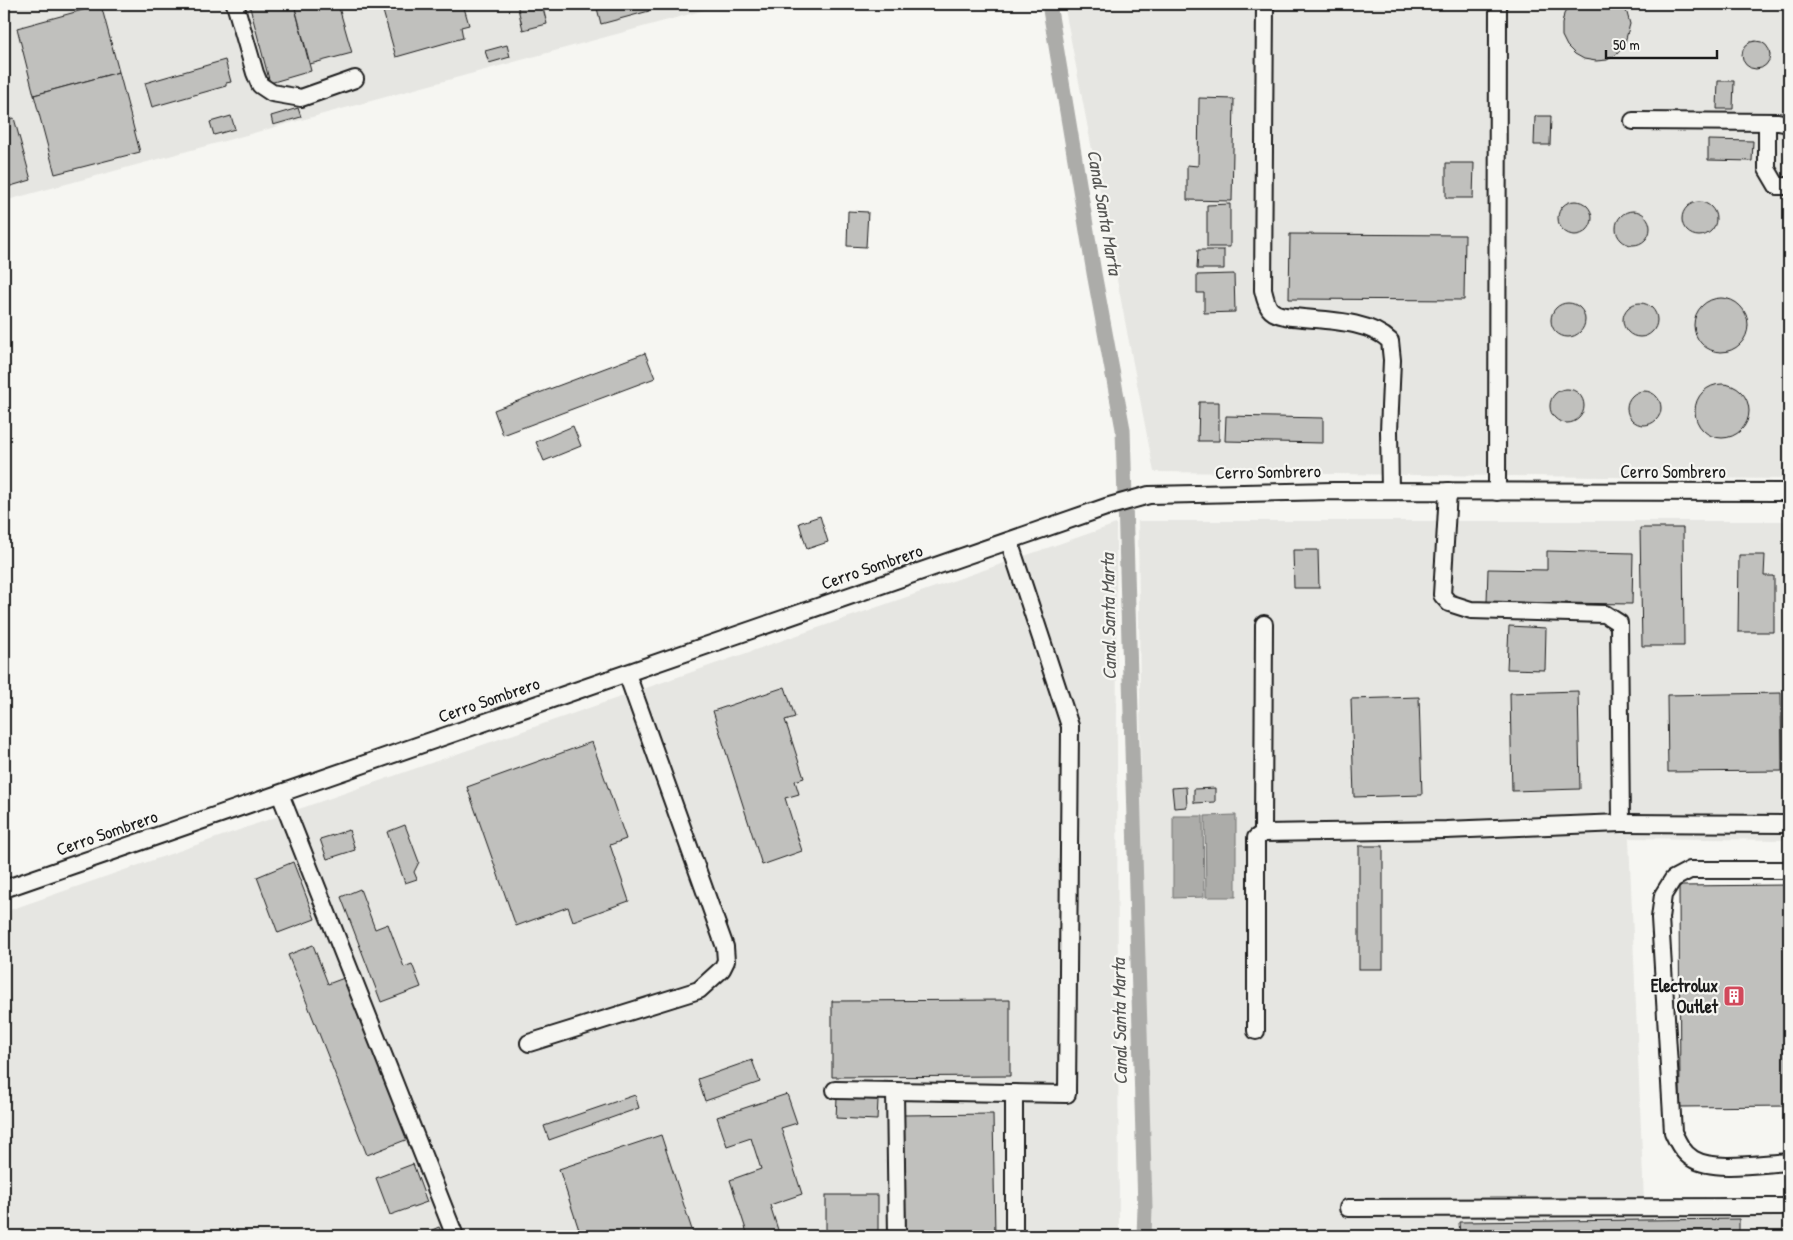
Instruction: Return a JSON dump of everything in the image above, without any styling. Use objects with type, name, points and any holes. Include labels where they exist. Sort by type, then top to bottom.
[{"type":"street","points":[[235,4],[255,74],[260,85],[272,93],[301,98],[356,79]]},
{"type":"street","points":[[1264,4],[1263,290],[1267,308],[1274,314],[1365,326],[1390,341],[1392,360],[1389,430],[1390,491]]},
{"type":"street","points":[[1497,492],[1498,4]]},
{"type":"street","points":[[1633,121],[1767,122],[1789,124]]},
{"type":"street","points":[[1767,122],[1767,169],[1776,186],[1789,186]]},
{"type":"street","name":"Cerro Sombrero","points":[[4,889],[1008,541],[1149,495],[1390,491],[1789,492]]},
{"type":"street","points":[[1448,491],[1442,595],[1449,604],[1471,610],[1606,614],[1619,623],[1621,822]]},
{"type":"street","points":[[835,1090],[1067,1094],[1070,726],[1008,541]]},
{"type":"street","points":[[1263,833],[1264,624]]},
{"type":"street","points":[[529,1042],[699,990],[722,969],[726,961],[725,947],[627,674]]},
{"type":"street","points":[[280,794],[455,1236]]},
{"type":"street","points":[[1256,1031],[1256,838],[1263,833],[1446,830],[1621,822],[1789,824]]},
{"type":"street","points":[[1789,870],[1690,870],[1673,879],[1663,895],[1660,918],[1673,1132],[1681,1149],[1694,1160],[1713,1166],[1789,1162]]},
{"type":"street","points":[[895,1091],[897,1236]]},
{"type":"street","points":[[1014,1093],[1014,1236]]},
{"type":"street","points":[[1348,1208],[1789,1207]]},
{"type":"shaded area","points":[[4,4],[727,4],[4,201]]},
{"type":"shaded area","points":[[1064,4],[1789,4],[1789,479],[1154,472]]},
{"type":"shaded area","points":[[1138,521],[1789,521],[1789,840],[1629,838],[1644,1202],[1789,1201],[1789,1236],[1146,1236]]},
{"type":"shaded area","points":[[1116,524],[1119,1236],[4,1236],[4,912]]},
{"type":"shaded area","points":[[1236,815],[1236,897],[1206,897],[1205,816]]},
{"type":"shaded area","points":[[1173,816],[1203,816],[1204,897],[1173,898]]},
{"type":"building","points":[[249,4],[294,4],[311,71],[270,83]]},
{"type":"building","points":[[294,4],[338,4],[352,53],[310,64]]},
{"type":"building","points":[[381,4],[463,4],[469,25],[461,27],[463,38],[396,57]]},
{"type":"building","points":[[517,4],[542,4],[547,24],[523,30]]},
{"type":"building","points":[[596,4],[647,4],[649,11],[601,24]]},
{"type":"building","points":[[1570,4],[1621,4],[1627,13],[1630,24],[1624,46],[1617,54],[1607,60],[1596,61],[1584,59],[1567,46],[1562,36],[1562,24],[1564,14]]},
{"type":"building","points":[[101,5],[119,72],[34,95],[17,28]]},
{"type":"building","points":[[1756,41],[1766,45],[1770,55],[1766,65],[1756,69],[1746,65],[1742,55],[1746,45]]},
{"type":"building","points":[[507,45],[510,57],[489,63],[485,51]]},
{"type":"building","points":[[225,60],[231,82],[226,83],[226,86],[152,107],[145,83]]},
{"type":"building","points":[[119,72],[140,152],[55,174],[34,95]]},
{"type":"building","points":[[1718,81],[1734,81],[1733,109],[1717,109]]},
{"type":"building","points":[[1199,98],[1234,99],[1232,201],[1187,200],[1187,165],[1198,166]]},
{"type":"building","points":[[298,108],[301,117],[273,125],[271,116]]},
{"type":"building","points":[[231,116],[235,129],[214,135],[210,122]]},
{"type":"building","points":[[1535,116],[1551,116],[1550,145],[1534,145]]},
{"type":"building","points":[[14,118],[31,180],[4,188],[4,121]]},
{"type":"building","points":[[1708,140],[1753,141],[1752,161],[1708,160]]},
{"type":"building","points":[[1446,163],[1474,163],[1473,198],[1446,198]]},
{"type":"building","points":[[1575,201],[1582,202],[1587,206],[1591,211],[1591,225],[1587,230],[1582,234],[1575,235],[1568,234],[1563,230],[1559,225],[1558,218],[1559,211],[1563,206],[1568,202]]},
{"type":"building","points":[[1699,202],[1706,203],[1711,207],[1715,212],[1715,226],[1711,231],[1706,235],[1699,236],[1692,235],[1687,231],[1683,226],[1682,219],[1683,212],[1687,207],[1692,203]]},
{"type":"building","points":[[1230,204],[1230,247],[1207,247],[1207,205]]},
{"type":"building","points":[[848,211],[868,212],[866,247],[847,246]]},
{"type":"building","points":[[1633,211],[1640,212],[1645,216],[1649,221],[1649,235],[1645,240],[1640,244],[1633,245],[1626,244],[1621,240],[1617,235],[1616,228],[1617,221],[1621,216],[1626,212]]},
{"type":"building","points":[[1290,234],[1465,235],[1464,300],[1289,299]]},
{"type":"building","points":[[1198,250],[1224,250],[1224,269],[1197,269]]},
{"type":"building","points":[[1234,274],[1235,312],[1204,313],[1204,293],[1197,293],[1197,275]]},
{"type":"building","points":[[1716,298],[1726,298],[1736,302],[1744,310],[1748,325],[1744,340],[1736,348],[1726,352],[1716,352],[1706,348],[1698,340],[1694,330],[1694,320],[1698,310],[1706,302]]},
{"type":"building","points":[[1568,303],[1575,304],[1580,308],[1584,313],[1584,327],[1580,332],[1575,336],[1568,337],[1561,336],[1556,332],[1552,327],[1551,320],[1552,313],[1556,308],[1561,304]]},
{"type":"building","points":[[1640,303],[1647,304],[1652,308],[1656,313],[1656,327],[1652,332],[1647,336],[1640,337],[1633,336],[1628,332],[1624,327],[1623,320],[1624,313],[1628,308],[1633,304]]},
{"type":"building","points":[[645,353],[655,378],[503,435],[494,410]]},
{"type":"building","points":[[1717,384],[1727,384],[1737,388],[1745,396],[1749,411],[1745,426],[1737,434],[1727,438],[1717,438],[1707,434],[1699,426],[1695,416],[1695,406],[1699,396],[1707,388]]},
{"type":"building","points":[[1567,389],[1574,390],[1579,394],[1583,399],[1583,413],[1579,418],[1574,422],[1567,423],[1560,422],[1555,418],[1551,413],[1550,406],[1551,399],[1555,394],[1560,390]]},
{"type":"building","points":[[1644,391],[1651,392],[1656,396],[1660,401],[1660,415],[1656,420],[1651,424],[1644,425],[1637,424],[1632,420],[1628,415],[1627,408],[1628,401],[1632,396],[1637,392]]},
{"type":"building","points":[[1199,402],[1219,402],[1219,441],[1198,441]]},
{"type":"building","points":[[1226,416],[1323,418],[1323,443],[1225,441]]},
{"type":"building","points":[[573,426],[581,446],[544,461],[536,442]]},
{"type":"building","points":[[820,516],[828,542],[807,549],[799,523]]},
{"type":"building","points":[[1640,528],[1683,528],[1684,646],[1642,646]]},
{"type":"building","points":[[1293,550],[1318,550],[1319,588],[1294,588]]},
{"type":"building","points":[[1547,551],[1633,553],[1632,604],[1487,602],[1488,569],[1547,570]]},
{"type":"building","points":[[1739,555],[1765,555],[1764,576],[1774,576],[1774,632],[1738,632]]},
{"type":"building","points":[[1509,626],[1546,628],[1545,670],[1507,669]]},
{"type":"building","points":[[785,687],[795,717],[785,720],[804,778],[795,781],[799,794],[785,798],[802,851],[762,865],[713,711]]},
{"type":"building","points":[[1578,691],[1580,789],[1512,791],[1510,693]]},
{"type":"building","points":[[1781,693],[1782,771],[1668,772],[1667,695]]},
{"type":"building","points":[[1419,697],[1422,795],[1354,797],[1351,699]]},
{"type":"building","points":[[592,742],[626,839],[610,845],[629,901],[573,921],[568,907],[516,926],[467,787]]},
{"type":"building","points":[[1186,787],[1187,807],[1174,808],[1172,788]]},
{"type":"building","points":[[1215,788],[1215,802],[1194,803],[1194,789]]},
{"type":"building","points":[[405,825],[419,862],[414,872],[417,879],[405,883],[387,832]]},
{"type":"building","points":[[349,830],[355,850],[327,859],[320,839]]},
{"type":"building","points":[[1359,846],[1383,846],[1383,969],[1359,969]]},
{"type":"building","points":[[293,862],[315,919],[278,933],[257,877]]},
{"type":"building","name":"Electrolux Outlet","points":[[1789,885],[1789,1106],[1680,1107],[1679,886]]},
{"type":"building","points":[[360,889],[375,929],[388,924],[404,967],[412,964],[421,987],[381,1002],[341,897]]},
{"type":"building","points":[[313,945],[328,984],[344,978],[408,1139],[367,1155],[288,955]]},
{"type":"building","points":[[1010,1000],[1010,1076],[832,1077],[832,1001]]},
{"type":"building","points":[[752,1060],[760,1082],[705,1101],[698,1079]]},
{"type":"building","points":[[787,1094],[797,1123],[781,1128],[802,1194],[770,1205],[780,1236],[748,1236],[730,1180],[761,1169],[751,1138],[727,1146],[717,1117]]},
{"type":"building","points":[[635,1095],[639,1108],[549,1140],[544,1126]]},
{"type":"building","points":[[837,1098],[878,1100],[877,1120],[836,1118]]},
{"type":"building","points":[[993,1114],[995,1236],[906,1236],[904,1115]]},
{"type":"building","points":[[661,1135],[694,1236],[581,1236],[559,1169]]},
{"type":"building","points":[[413,1164],[427,1202],[390,1215],[376,1178]]},
{"type":"building","points":[[826,1195],[878,1195],[878,1236],[826,1236]]},
{"type":"building","points":[[1739,1219],[1739,1236],[1460,1236],[1459,1222]]},
{"type":"building","points":[[439,1227],[443,1236],[418,1236]]},
{"type":"waterway","name":"Canal Santa Marta","points":[[1049,4],[1094,273],[1123,429],[1145,1208],[1144,1236]]},
{"type":"place","name":"Electrolux Outlet","points":[[1734,996]]}]
